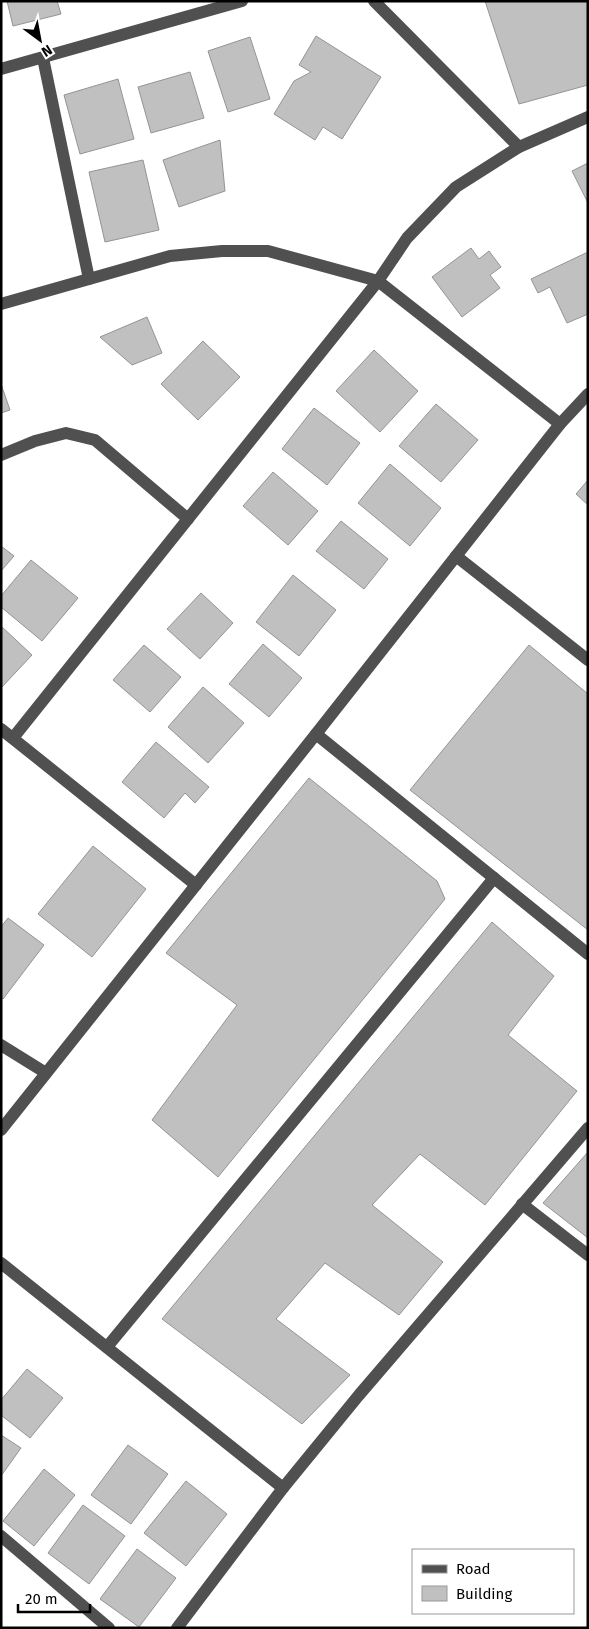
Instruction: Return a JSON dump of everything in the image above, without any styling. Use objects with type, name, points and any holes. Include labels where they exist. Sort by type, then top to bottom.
[{"type":"street","points":[[1,70],[242,1]]},
{"type":"street","points":[[374,1],[519,147]]},
{"type":"street","points":[[43,58],[88,279]]},
{"type":"street","points":[[13,738],[378,281],[407,238],[456,187],[519,147],[588,117]]},
{"type":"street","points":[[1,304],[170,256],[222,251],[268,251],[378,281],[560,424]]},
{"type":"street","points":[[1,1130],[560,424],[588,394]]},
{"type":"street","points":[[1,455],[35,441],[66,433],[95,440],[188,519]]},
{"type":"street","points":[[456,556],[588,660]]},
{"type":"street","points":[[1,729],[196,885]]},
{"type":"street","points":[[316,734],[588,954]]},
{"type":"street","points":[[107,1347],[494,878]]},
{"type":"street","points":[[1,1045],[46,1073]]},
{"type":"street","points":[[177,1628],[283,1488],[359,1395],[588,1128]]},
{"type":"street","points":[[522,1204],[588,1255]]},
{"type":"street","points":[[1,1263],[283,1488]]},
{"type":"street","points":[[1,1536],[109,1628]]},
{"type":"building","points":[[7,1],[57,1],[61,14],[13,26]]},
{"type":"building","points":[[485,1],[588,1],[588,85],[519,104]]},
{"type":"building","points":[[316,36],[381,77],[342,139],[323,127],[315,140],[274,114],[294,81],[311,72],[299,65]]},
{"type":"building","points":[[250,37],[270,99],[228,112],[208,51]]},
{"type":"building","points":[[190,72],[204,118],[151,133],[138,87]]},
{"type":"building","points":[[118,79],[134,139],[80,154],[64,95]]},
{"type":"building","points":[[220,140],[225,191],[179,207],[163,160]]},
{"type":"building","points":[[143,160],[159,230],[105,242],[89,172]]},
{"type":"building","points":[[588,163],[588,203],[572,171]]},
{"type":"building","points":[[471,248],[479,259],[489,251],[501,267],[490,275],[500,288],[462,317],[432,277]]},
{"type":"building","points":[[588,252],[588,314],[567,323],[550,287],[538,293],[531,279]]},
{"type":"building","points":[[147,317],[162,353],[132,365],[100,337]]},
{"type":"building","points":[[203,341],[240,377],[198,420],[161,384]]},
{"type":"building","points":[[374,350],[418,391],[380,432],[336,391]]},
{"type":"building","points":[[1,384],[10,410],[1,413]]},
{"type":"building","points":[[436,404],[478,440],[441,482],[399,446]]},
{"type":"building","points":[[314,408],[360,443],[327,485],[282,449]]},
{"type":"building","points":[[390,464],[441,508],[410,546],[358,503]]},
{"type":"building","points":[[273,472],[318,511],[288,545],[243,506]]},
{"type":"building","points":[[588,480],[588,505],[576,494]]},
{"type":"building","points":[[341,521],[388,559],[364,589],[316,551]]},
{"type":"building","points":[[1,546],[14,556],[1,571]]},
{"type":"building","points":[[31,560],[78,598],[42,641],[1,607],[1,596]]},
{"type":"building","points":[[293,575],[336,610],[299,656],[256,622]]},
{"type":"building","points":[[201,593],[233,623],[200,659],[167,629]]},
{"type":"building","points":[[1,626],[32,655],[1,688]]},
{"type":"building","points":[[263,644],[302,678],[269,717],[229,684]]},
{"type":"building","points":[[144,645],[181,677],[150,712],[113,680]]},
{"type":"building","points":[[529,645],[588,694],[588,930],[410,790]]},
{"type":"building","points":[[203,687],[244,723],[208,763],[168,727]]},
{"type":"building","points":[[156,742],[209,787],[195,803],[185,793],[164,818],[122,782]]},
{"type":"building","points":[[309,778],[437,881],[445,899],[218,1177],[152,1120],[237,1005],[166,953]]},
{"type":"building","points":[[93,846],[146,889],[92,957],[38,914]]},
{"type":"building","points":[[8,918],[44,945],[3,999],[1,997],[1,927]]},
{"type":"building","points":[[492,922],[554,976],[508,1035],[577,1091],[485,1205],[420,1154],[372,1205],[443,1262],[399,1315],[325,1263],[276,1319],[350,1375],[302,1424],[162,1319]]},
{"type":"building","points":[[588,1152],[588,1238],[543,1203]]},
{"type":"building","points":[[27,1369],[63,1398],[30,1438],[1,1415],[1,1400]]},
{"type":"building","points":[[1,1435],[21,1448],[1,1476]]},
{"type":"building","points":[[128,1445],[168,1474],[131,1524],[91,1495]]},
{"type":"building","points":[[44,1469],[75,1495],[34,1546],[3,1521]]},
{"type":"building","points":[[186,1481],[227,1514],[186,1566],[144,1533]]},
{"type":"building","points":[[83,1505],[125,1536],[89,1584],[48,1553]]},
{"type":"building","points":[[137,1549],[176,1578],[139,1627],[100,1599]]}]
